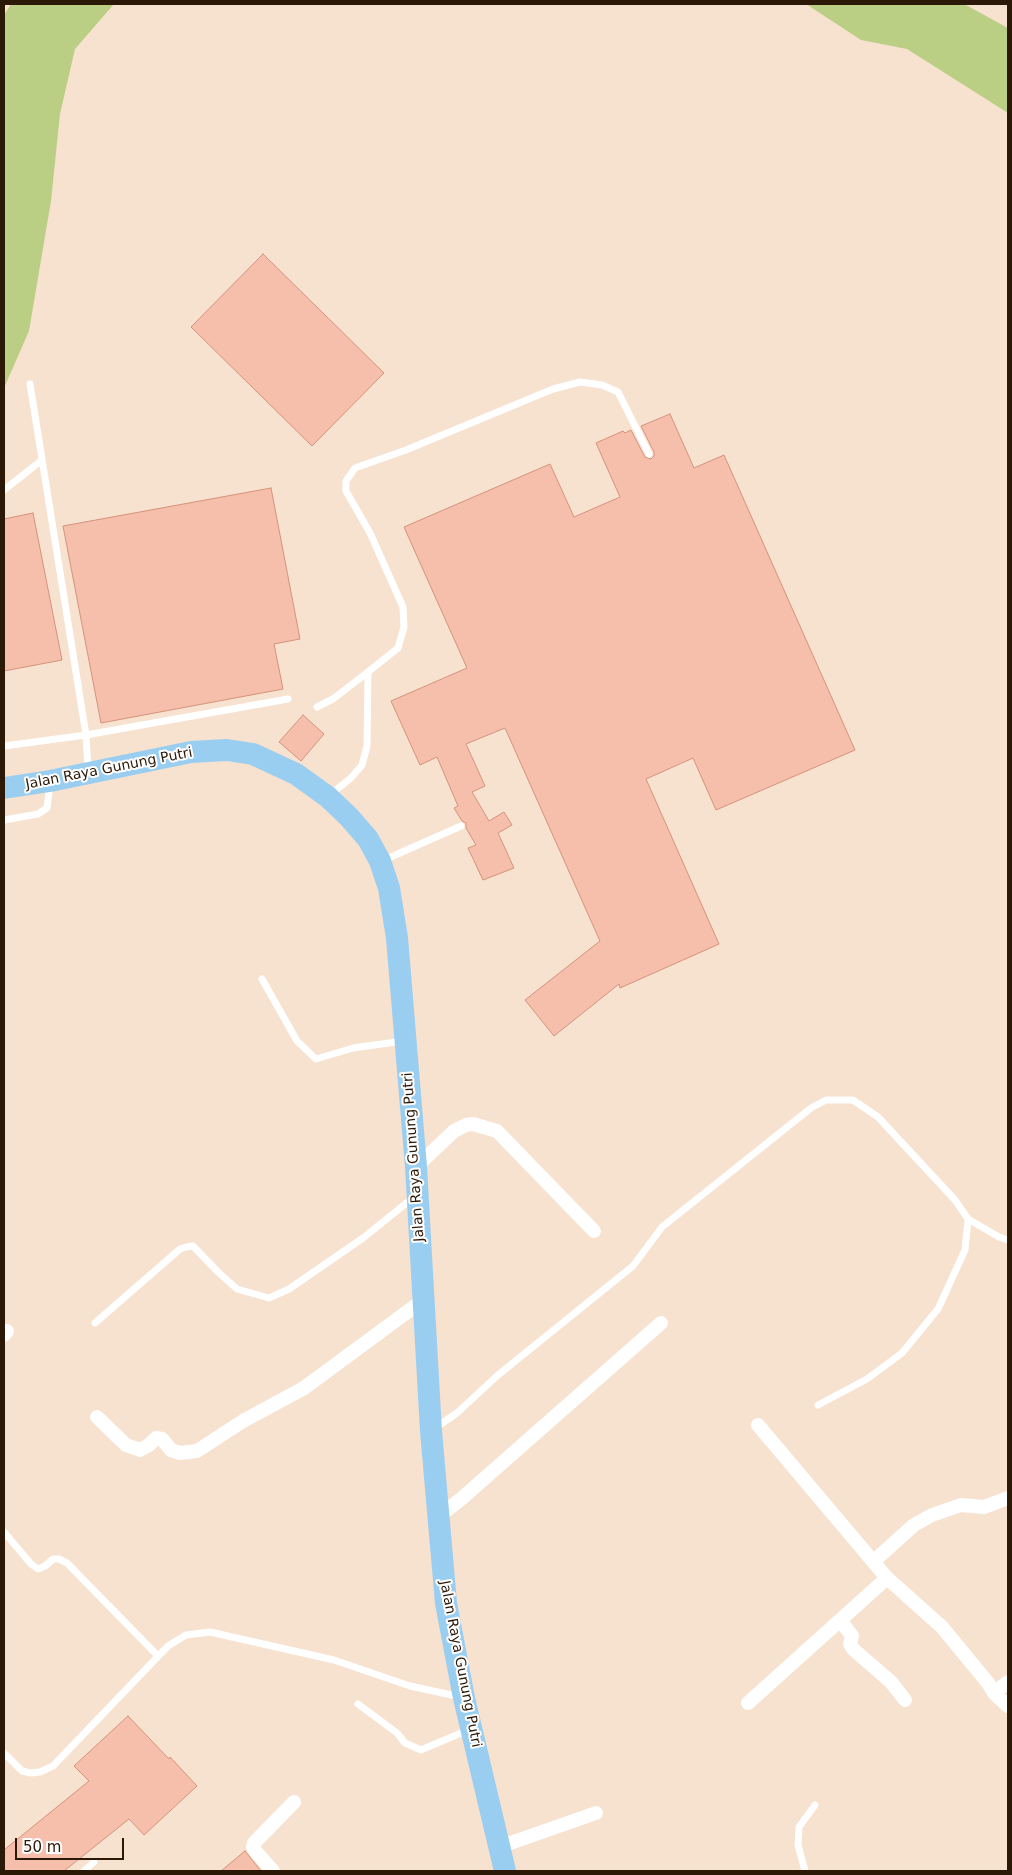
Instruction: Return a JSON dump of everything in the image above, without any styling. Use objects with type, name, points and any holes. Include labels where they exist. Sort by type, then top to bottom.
[{"type":"main road","name":"Jalan Raya Gunung Putri","points":[[4,788],[50,781],[191,752],[227,750],[253,754],[296,774],[328,796],[368,840],[380,861],[389,888],[397,938],[416,1166],[430,1431],[446,1603],[464,1698],[505,1871]]},
{"type":"street","points":[[416,1166],[454,1131],[473,1124],[497,1131],[594,1231]]},
{"type":"street","points":[[97,1417],[126,1445],[140,1450],[150,1445],[156,1438],[162,1439],[171,1450],[180,1453],[196,1451],[243,1421],[304,1388],[422,1301]]},
{"type":"street","points":[[438,1517],[461,1500],[661,1323]]},
{"type":"street","points":[[758,1425],[887,1578],[942,1626],[994,1693],[1008,1706]]},
{"type":"street","points":[[874,1561],[914,1525],[932,1515],[961,1505],[984,1507],[1008,1498]]},
{"type":"street","points":[[748,1703],[887,1578]]},
{"type":"street","points":[[840,1620],[852,1636],[850,1644],[853,1649],[891,1682],[905,1700]]},
{"type":"street","points":[[994,1693],[1008,1682]]},
{"type":"street","points":[[273,1871],[256,1852],[253,1847],[254,1843],[294,1802]]},
{"type":"street","points":[[499,1847],[596,1813]]},
{"type":"lane","points":[[317,707],[333,700],[398,648],[404,627],[403,606],[370,532],[346,491],[346,481],[355,468],[406,450],[553,389],[580,382],[602,385],[618,392],[649,454]]},
{"type":"lane","points":[[30,384],[86,736],[88,772]]},
{"type":"lane","points":[[4,490],[42,460]]},
{"type":"lane","points":[[328,796],[350,778],[362,765],[367,746],[368,672]]},
{"type":"lane","points":[[4,746],[86,736],[288,699]]},
{"type":"lane","points":[[4,820],[38,814],[47,808],[50,781]]},
{"type":"lane","points":[[380,861],[462,826]]},
{"type":"lane","points":[[262,979],[296,1041],[316,1059],[353,1048],[406,1041]]},
{"type":"lane","points":[[430,1431],[457,1413],[498,1375],[632,1266],[662,1227],[811,1108],[826,1100],[853,1100],[878,1117],[955,1200],[968,1219],[998,1237],[1008,1240]]},
{"type":"lane","points":[[95,1323],[180,1250],[186,1247],[193,1246],[237,1289],[269,1298],[289,1288],[363,1238],[417,1194]]},
{"type":"lane","points":[[818,1405],[867,1379],[902,1352],[938,1308],[965,1250],[968,1219]]},
{"type":"lane","points":[[4,1532],[30,1564],[38,1569],[53,1559],[59,1559],[67,1563],[158,1656]]},
{"type":"lane","points":[[4,1752],[22,1770],[31,1773],[40,1772],[53,1766],[168,1646],[186,1635],[210,1632],[334,1660],[410,1686],[464,1698]]},
{"type":"lane","points":[[358,1704],[397,1733],[404,1743],[421,1750],[471,1728]]},
{"type":"lane","points":[[805,1871],[798,1845],[799,1827],[815,1805]]},
{"type":"lane","points":[[84,1871],[94,1862]]},
{"type":"shaded area","points":[[11,4],[114,4],[75,49],[60,114],[51,201],[29,331],[4,388],[4,15]]},
{"type":"shaded area","points":[[806,4],[964,4],[1008,28],[1008,113],[907,49],[861,40]]},
{"type":"building","points":[[263,254],[384,373],[312,446],[191,327]]},
{"type":"building","points":[[670,414],[694,468],[724,455],[855,750],[716,810],[693,758],[646,779],[719,944],[620,988],[619,984],[554,1036],[525,1000],[600,941],[505,728],[466,744],[485,786],[472,792],[489,821],[504,812],[512,825],[498,833],[514,868],[483,880],[468,848],[476,845],[466,828],[466,823],[462,821],[454,808],[458,806],[437,757],[420,765],[391,701],[467,668],[404,527],[550,464],[574,517],[620,497],[596,443],[623,431],[625,433],[631,430],[645,457],[651,459],[654,456],[654,452],[641,426]]},
{"type":"building","points":[[271,488],[300,639],[274,644],[283,689],[101,723],[63,526]]},
{"type":"building","points":[[33,513],[62,660],[4,671],[4,519]]},
{"type":"building","points":[[303,715],[324,734],[301,761],[279,742]]},
{"type":"building","points":[[128,1716],[197,1786],[144,1835],[129,1819],[64,1871],[4,1871],[4,1850],[89,1781],[74,1766]]},
{"type":"building","points":[[245,1851],[261,1871],[221,1871]]}]
